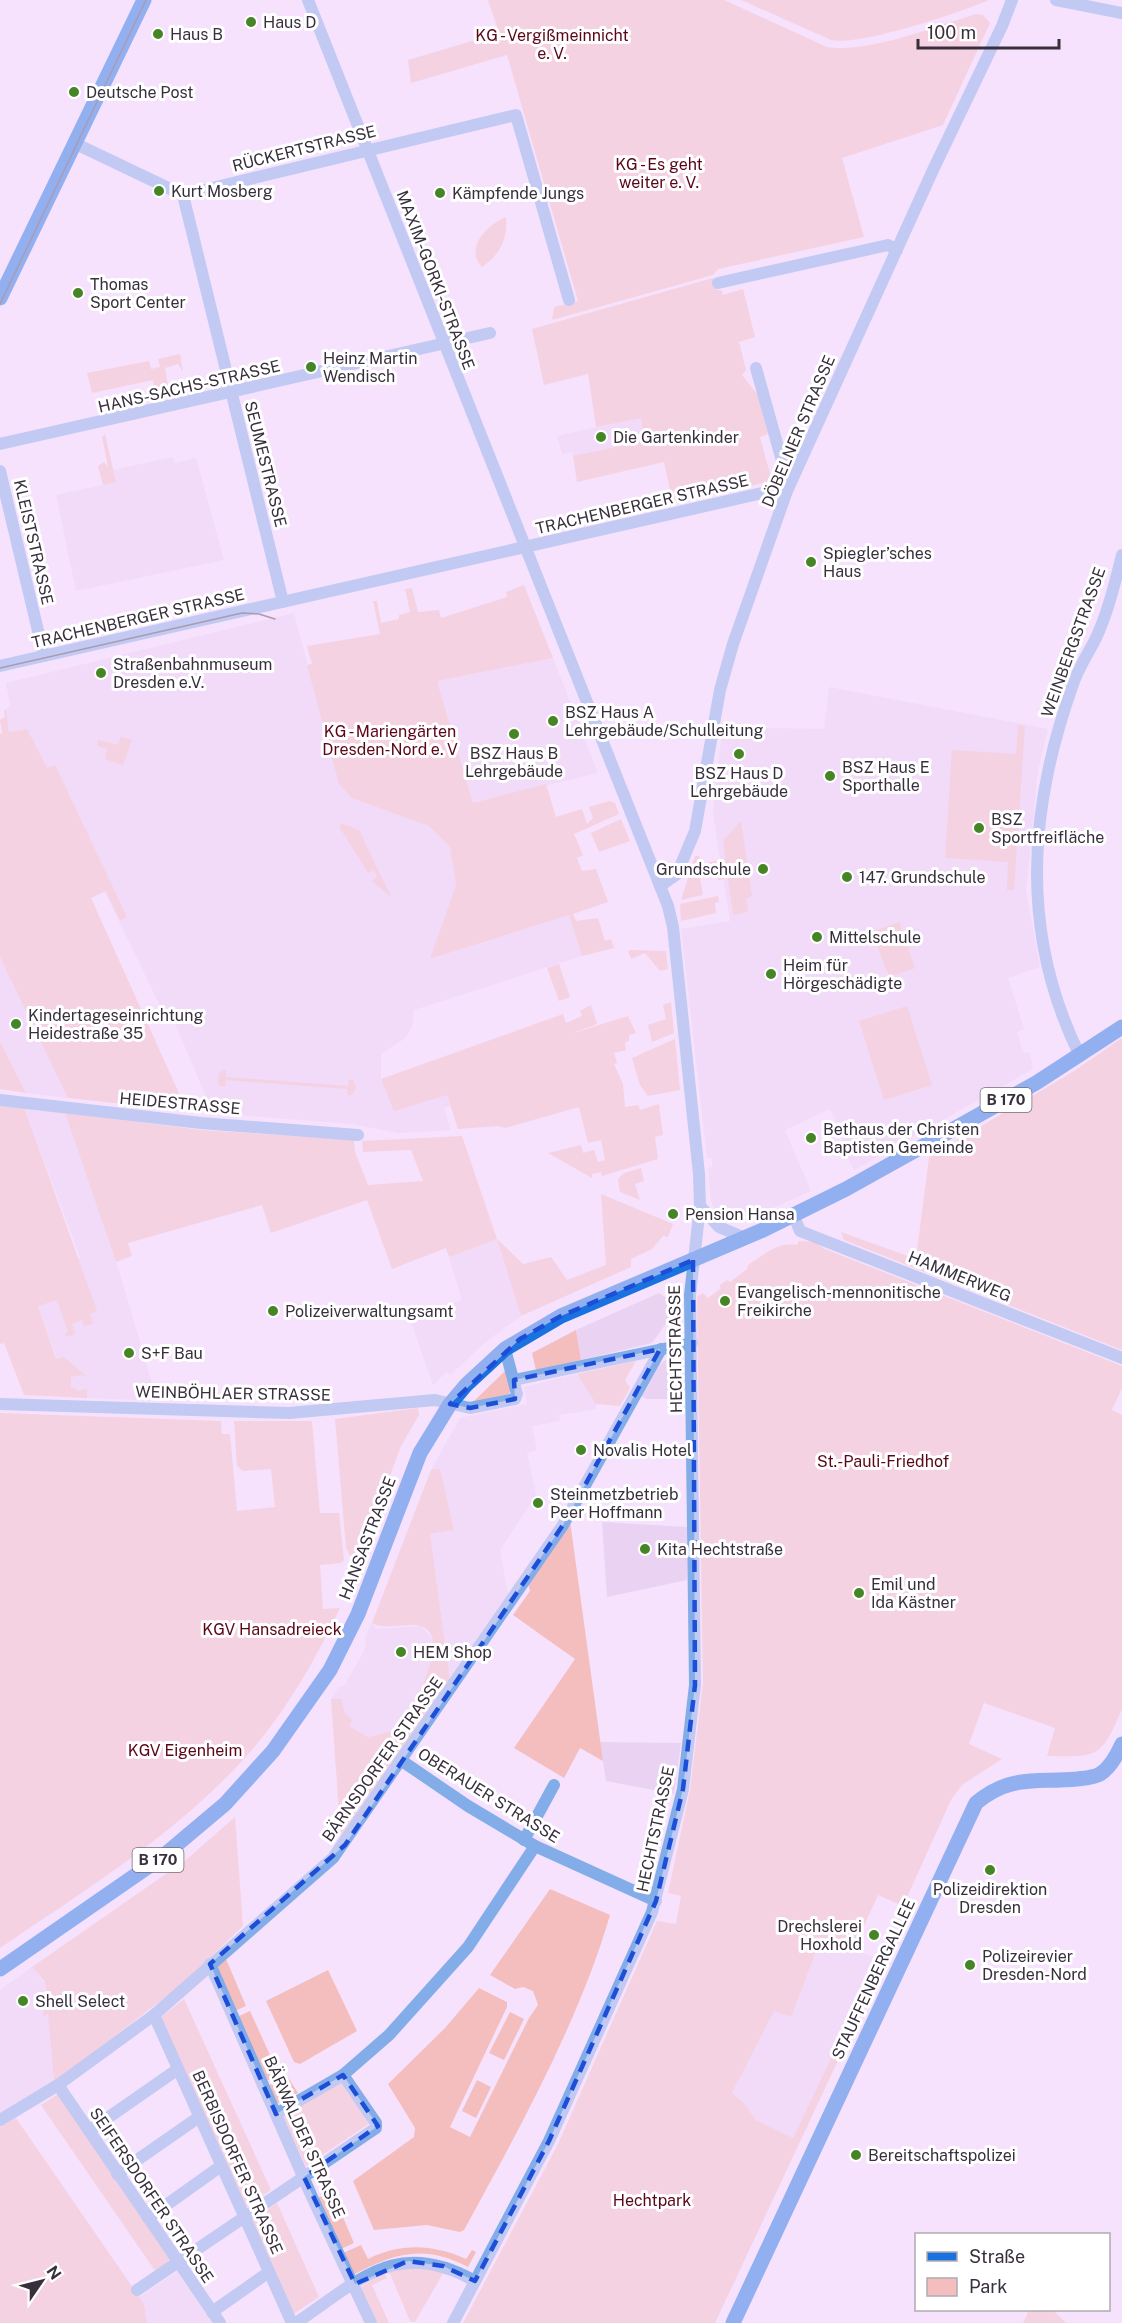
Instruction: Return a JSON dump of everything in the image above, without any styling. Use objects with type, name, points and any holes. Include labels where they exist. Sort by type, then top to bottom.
[{"type":"main road","points":[[0,298],[144,0]]},
{"type":"main road","name":"B 170","points":[[693,1260],[794,1216],[886,1168],[1080,1056],[1122,1026]]},
{"type":"main road","name":"HANSASTRASSE","points":[[0,1969],[162,1857],[225,1804],[273,1751],[330,1670],[358,1614],[420,1453],[450,1404],[466,1385],[505,1349],[561,1316],[693,1260]]},
{"type":"main road","name":"STAUFFENBERGALLEE","points":[[733,2323],[976,1803],[1006,1784],[1024,1780],[1070,1780],[1099,1775],[1108,1767],[1122,1744]]},
{"type":"street","name":"MAXIM-GORKI-STRASSE","points":[[308,0],[660,886],[673,927],[699,1174],[700,1206]]},
{"type":"street","name":"DÖBELNER STRASSE","points":[[660,886],[677,874],[695,831],[720,690],[787,491],[1012,0]]},
{"type":"street","points":[[1056,0],[1122,13]]},
{"type":"street","name":"RÜCKERTSTRASSE","points":[[183,195],[516,115],[569,300]]},
{"type":"street","points":[[74,143],[183,195]]},
{"type":"street","name":"SEUMESTRASSE","points":[[183,195],[283,602]]},
{"type":"street","points":[[718,283],[888,245],[897,250]]},
{"type":"street","name":"HANS-SACHS-STRASSE","points":[[0,444],[232,394],[490,333]]},
{"type":"street","points":[[756,368],[782,461],[797,467]]},
{"type":"street","name":"KLEISTSTRASSE","points":[[0,471],[44,656]]},
{"type":"street","name":"TRACHENBERGER STRASSE","points":[[0,666],[525,549],[772,491],[787,491]]},
{"type":"street","name":"WEINBERGSTRASSE","points":[[1080,1056],[1059,1006],[1036,908],[1040,814],[1048,768],[1072,685],[1100,629],[1122,555]]},
{"type":"street","name":"HEIDESTRASSE","points":[[0,1100],[201,1123],[358,1135]]},
{"type":"street","points":[[700,1206],[714,1224],[746,1238]]},
{"type":"street","points":[[693,1260],[700,1206]]},
{"type":"street","name":"HAMMERWEG","points":[[794,1216],[800,1231],[1122,1358]]},
{"type":"street","name":"HECHTSTRASSE","points":[[453,2323],[549,2141],[656,1901],[683,1789],[696,1685],[690,1295],[693,1260]]},
{"type":"street","points":[[505,1349],[514,1380],[692,1343]]},
{"type":"street","name":"BÄRNSDORFER STRASSE","points":[[0,2120],[58,2085],[154,2015],[333,1858],[563,1525],[661,1349]]},
{"type":"street","name":"WEINBÖHLAER STRASSE","points":[[0,1404],[289,1413],[435,1400],[470,1408],[515,1399],[517,1394],[514,1380]]},
{"type":"street","name":"OBERAUER STRASSE","points":[[402,1761],[530,1843],[656,1901]]},
{"type":"street","points":[[276,2114],[343,2075],[364,2059],[389,2036],[468,1947],[530,1843],[554,1785]]},
{"type":"street","name":"BÄRWALDER STRASSE","points":[[210,1964],[371,2323]]},
{"type":"street","name":"BERBISDORFER STRASSE","points":[[154,2015],[294,2323]]},
{"type":"street","points":[[89,2131],[178,2069]]},
{"type":"street","points":[[138,2290],[376,2127],[376,2123],[343,2075]]},
{"type":"street","name":"SEIFERSDORFER STRASSE","points":[[58,2085],[220,2323]]},
{"type":"street","points":[[117,2174],[200,2117]]},
{"type":"street","points":[[148,2218],[221,2166]]},
{"type":"street","points":[[294,2323],[354,2284],[392,2264],[408,2261],[443,2266],[475,2281]]},
{"type":"street","points":[[212,2312],[269,2272]]},
{"type":"highlighted area","points":[[693,1260],[695,1685],[683,1789],[656,1901],[549,2141],[475,2281],[443,2266],[408,2261],[355,2284],[304,2177],[378,2126],[343,2075],[276,2114],[210,1964],[345,1845],[563,1525],[660,1349],[514,1380],[515,1399],[470,1408],[450,1404],[520,1339],[561,1316]]},
{"type":"shaded area","name":"Die Gartenkinder","points":[[641,417],[644,441],[573,456],[572,452],[562,454],[557,436]]},
{"type":"shaded area","points":[[173,457],[175,463],[196,458],[224,560],[76,591],[56,495],[116,482],[113,470]]},
{"type":"shaded area","points":[[294,613],[339,784],[353,798],[429,826],[450,847],[456,885],[431,959],[569,915],[582,956],[414,1010],[412,1027],[404,1039],[381,1054],[381,1079],[447,1095],[450,1106],[444,1108],[451,1130],[399,1133],[351,1124],[213,1113],[171,1014],[165,1016],[26,729],[9,732],[5,712],[10,704],[6,683]]},
{"type":"shaded area","points":[[553,658],[598,773],[473,803],[437,681]]},
{"type":"shaded area","points":[[829,687],[1048,729],[1038,770],[1026,891],[1040,967],[1008,978],[1024,1029],[1017,1032],[1023,1052],[1030,1053],[1033,1069],[854,1170],[841,1145],[847,1129],[842,1120],[837,1122],[830,1109],[785,1130],[811,1191],[745,1220],[730,1221],[716,1212],[711,1201],[708,1168],[712,1167],[712,1158],[707,1158],[681,929],[730,921],[713,813],[723,721],[765,728],[824,729]]},
{"type":"shaded area","name":"Kindertageseinrichtung Heidestraße 35","points":[[0,957],[68,1098],[26,1093],[0,1041]]},
{"type":"shaded area","points":[[24,1107],[38,1111],[50,1110],[65,1113],[121,1277],[157,1401],[70,1397],[37,1303],[80,1257]]},
{"type":"shaded area","points":[[497,1239],[521,1316],[488,1340],[450,1375],[446,1372],[433,1385],[410,1319],[462,1300],[449,1257]]},
{"type":"shaded area","points":[[659,1293],[678,1306],[652,1343],[581,1360],[576,1330]]},
{"type":"shaded area","points":[[673,1354],[684,1361],[686,1399],[647,1399],[640,1396],[659,1365]]},
{"type":"shaded area","points":[[577,1374],[596,1404],[596,1409],[559,1415],[560,1421],[532,1426],[537,1450],[527,1453],[536,1495],[500,1550],[507,1590],[511,1593],[450,1680],[430,1534],[454,1530],[440,1470],[431,1470],[460,1418],[527,1404],[524,1387]]},
{"type":"shaded area","name":"Kita Hechtstraße","points":[[602,1522],[687,1527],[687,1580],[607,1597]]},
{"type":"shaded area","points":[[372,1623],[376,1629],[421,1626],[440,1648],[441,1657],[431,1661],[417,1702],[420,1704],[404,1728],[368,1737],[349,1726],[341,1699],[331,1699],[338,1688],[345,1685],[366,1647],[365,1638]]},
{"type":"shaded area","points":[[600,1742],[681,1743],[674,1794],[606,1781]]},
{"type":"shaded area","points":[[819,1944],[853,1950],[873,1957],[839,2043],[793,2138],[756,2120],[744,2103],[732,2093],[774,2010],[791,2017]]},
{"type":"shaded area","points":[[32,1967],[43,1982],[45,1981],[46,1992],[39,1997],[45,2010],[44,2016],[48,2013],[54,2082],[0,2115],[0,1990]]},
{"type":"shaded area","points":[[178,2271],[213,2323],[147,2323],[144,2304],[139,2297]]},
{"type":"green space","name":"KG - Es geht weiter e. V.","points":[[488,0],[724,0],[827,47],[843,48],[902,38],[976,14],[983,15],[990,23],[943,125],[842,158],[864,237],[718,269],[713,275],[552,320],[554,307],[578,301],[507,55],[411,83],[408,60],[499,33]]},
{"type":"green space","points":[[741,0],[989,0],[910,27],[845,41],[831,40]]},
{"type":"green space","points":[[506,217],[506,232],[502,245],[494,257],[482,267],[475,252],[480,238],[485,231]]},
{"type":"green space","points":[[713,278],[717,290],[721,290],[723,295],[743,289],[755,337],[739,342],[746,370],[742,375],[758,395],[768,434],[760,437],[772,481],[673,504],[664,462],[577,482],[573,456],[644,441],[641,418],[596,427],[588,374],[544,385],[532,329]]},
{"type":"green space","points":[[180,354],[183,372],[178,364],[165,368],[168,386],[165,388],[166,393],[156,396],[153,380],[92,393],[87,373],[149,361],[151,369],[160,367],[158,359]]},
{"type":"green space","points":[[105,434],[116,482],[103,485],[98,466],[104,462],[108,467],[102,437]]},
{"type":"green space","name":"KG - Mariengärten Dresden-Nord e. V","points":[[524,585],[553,658],[437,681],[473,803],[546,784],[556,817],[582,809],[587,824],[593,818],[589,807],[610,801],[615,803],[619,814],[574,834],[583,855],[577,858],[582,871],[596,869],[608,902],[573,914],[576,921],[598,918],[605,941],[611,939],[614,948],[582,956],[569,915],[430,959],[456,885],[450,847],[429,826],[352,798],[339,784],[307,665],[312,664],[307,646],[380,634],[373,601],[377,601],[381,623],[399,619],[399,615],[410,612],[405,589],[412,588],[418,612],[439,610],[441,618],[507,597],[506,592]]},
{"type":"green space","points":[[4,710],[6,710],[9,732],[27,729],[47,768],[55,765],[127,917],[120,920],[106,891],[91,898],[187,1111],[68,1098],[0,957],[0,734],[2,733],[0,720],[5,717]]},
{"type":"green space","name":"BSZ Sportfreifläche","points":[[1018,725],[1025,726],[1014,890],[1007,890],[1008,862],[945,858],[952,750],[1016,754]]},
{"type":"green space","points":[[121,737],[132,740],[123,765],[105,759],[107,749],[97,746],[98,740],[118,745]]},
{"type":"green space","points":[[621,819],[630,841],[599,852],[591,833]]},
{"type":"green space","points":[[741,821],[752,896],[746,899],[748,912],[733,915],[723,841]]},
{"type":"green space","points":[[341,823],[359,830],[391,897],[372,881],[377,876],[374,870],[368,873],[340,828]]},
{"type":"green space","points":[[695,856],[699,856],[701,864],[721,860],[724,879],[718,880],[716,869],[699,873],[703,895],[681,900]]},
{"type":"green space","points":[[718,896],[719,902],[715,903],[716,913],[681,921],[680,904]]},
{"type":"green space","points":[[899,922],[915,968],[889,977],[872,932]]},
{"type":"green space","points":[[628,951],[666,951],[668,969],[660,971],[645,953],[631,959]]},
{"type":"green space","points":[[559,964],[570,997],[559,1001],[547,968]]},
{"type":"green space","points":[[671,1002],[674,1033],[652,1042],[648,1025],[666,1019],[663,1005]]},
{"type":"green space","points":[[591,1005],[597,1024],[570,1034],[628,1016],[636,1033],[629,1035],[629,1041],[625,1042],[626,1050],[614,1053],[617,1063],[614,1064],[623,1084],[625,1107],[638,1105],[640,1110],[659,1104],[663,1135],[655,1137],[658,1159],[602,1176],[601,1172],[592,1174],[592,1178],[548,1153],[581,1145],[583,1153],[594,1150],[598,1162],[605,1160],[601,1140],[588,1143],[579,1107],[505,1128],[498,1126],[458,1129],[447,1095],[394,1111],[381,1079],[563,1014],[566,1023],[582,1016],[580,1011]]},
{"type":"green space","points":[[907,1006],[932,1085],[884,1100],[859,1021]]},
{"type":"green space","points":[[1122,1038],[1122,1350],[844,1240],[841,1232],[916,1259],[929,1157],[1074,1071]]},
{"type":"green space","points":[[675,1039],[680,1090],[648,1096],[640,1085],[632,1058]]},
{"type":"green space","points":[[0,1041],[26,1093],[0,1089]]},
{"type":"green space","points":[[226,1070],[226,1077],[348,1086],[349,1079],[354,1081],[356,1087],[353,1094],[348,1096],[347,1089],[226,1080],[225,1087],[220,1086],[218,1082],[219,1073]]},
{"type":"green space","points":[[0,1106],[24,1107],[97,1311],[90,1314],[93,1324],[84,1326],[82,1320],[72,1324],[75,1334],[66,1337],[65,1334],[68,1332],[57,1300],[38,1306],[56,1359],[64,1357],[87,1377],[82,1375],[71,1377],[71,1388],[76,1388],[77,1391],[87,1389],[87,1398],[24,1395],[4,1343],[0,1344]]},
{"type":"green space","points":[[65,1113],[202,1130],[354,1140],[355,1152],[368,1185],[423,1181],[411,1150],[363,1152],[362,1141],[462,1136],[497,1239],[449,1257],[446,1248],[392,1269],[367,1200],[271,1233],[262,1205],[128,1243],[132,1256],[116,1262]]},
{"type":"green space","points":[[641,1168],[644,1181],[635,1184],[640,1200],[620,1192],[618,1179],[624,1173]]},
{"type":"green space","points":[[601,1194],[673,1224],[668,1237],[663,1236],[652,1249],[631,1259],[631,1267],[521,1316],[497,1239],[523,1264],[551,1257],[567,1280],[606,1265]]},
{"type":"green space","points":[[799,1241],[814,1242],[825,1249],[1122,1366],[1122,1388],[1112,1410],[1122,1415],[1122,1709],[1109,1737],[1096,1751],[1078,1756],[1047,1756],[1055,1728],[984,1703],[969,1744],[1002,1759],[962,1785],[951,1800],[903,1906],[878,1895],[853,1950],[819,1944],[791,2017],[774,2011],[732,2093],[744,2103],[756,2120],[793,2138],[835,2050],[842,2052],[715,2323],[463,2323],[558,2144],[657,1921],[676,1924],[681,1896],[668,1893],[690,1790],[703,1683],[697,1297],[703,1293],[708,1298],[721,1288],[719,1286],[727,1280],[730,1282],[747,1269],[748,1265],[766,1253],[783,1245],[797,1245]]},
{"type":"green space","points":[[576,1330],[581,1360],[536,1370],[532,1353]]},
{"type":"green space","points":[[636,1361],[625,1380],[630,1388],[620,1406],[596,1404],[577,1374]]},
{"type":"green space","points":[[507,1369],[511,1391],[509,1394],[471,1404]]},
{"type":"green space","points":[[418,1408],[419,1415],[401,1446],[359,1560],[351,1557],[346,1548],[335,1419]]},
{"type":"green space","points":[[0,1413],[221,1421],[222,1434],[230,1434],[237,1511],[275,1507],[271,1469],[243,1471],[237,1466],[234,1421],[312,1421],[320,1513],[339,1513],[344,1560],[341,1563],[320,1565],[323,1609],[340,1608],[303,1679],[257,1744],[200,1803],[136,1855],[0,1948]]},
{"type":"green space","points":[[440,1469],[454,1530],[430,1534],[450,1680],[341,1841],[331,1699],[341,1699],[345,1713],[352,1720],[349,1726],[368,1737],[404,1728],[420,1704],[417,1702],[431,1661],[441,1657],[440,1649],[434,1649],[432,1637],[427,1629],[410,1625],[381,1626],[372,1623],[431,1470]]},
{"type":"green space","points":[[570,1521],[603,1761],[580,1748],[564,1778],[514,1748],[575,1659],[513,1615],[530,1591],[528,1583]]},
{"type":"green space","points":[[235,1817],[243,1926],[180,1986],[54,2082],[48,2014],[42,2017],[45,2010],[39,1996],[46,1992],[45,1982],[32,1967],[186,1860]]},
{"type":"green space","points":[[550,1889],[610,1915],[582,1996],[525,2116],[464,2230],[460,2232],[427,2225],[374,2230],[353,2181],[414,2137],[415,2128],[388,2084],[445,2028],[479,1988],[507,2002],[507,2007],[450,2127],[470,2137],[529,2018],[538,2005],[533,1991],[523,1987],[515,1989],[490,1975]]},
{"type":"green space","points":[[226,1959],[246,2006],[235,2011],[216,1968]]},
{"type":"green space","points":[[328,1970],[357,2031],[300,2064],[294,2062],[266,2001]]},
{"type":"green space","points":[[865,1982],[873,1986],[844,2045],[839,2043]]},
{"type":"green space","points":[[184,1999],[271,2190],[245,2208],[160,2018]]},
{"type":"green space","points":[[250,2011],[279,2075],[266,2081],[237,2017]]},
{"type":"green space","points":[[510,2012],[524,2019],[504,2060],[489,2053]]},
{"type":"green space","points":[[288,2077],[298,2093],[276,2104],[267,2086]]},
{"type":"green space","points":[[477,2080],[491,2087],[476,2118],[462,2111]]},
{"type":"green space","points":[[340,2082],[370,2123],[306,2166],[283,2117]]},
{"type":"green space","points":[[58,2094],[171,2261],[156,2272],[41,2105]]},
{"type":"green space","points":[[16,2118],[144,2304],[147,2323],[0,2323],[0,2127]]},
{"type":"green space","points":[[332,2192],[354,2243],[341,2249],[317,2198]]},
{"type":"green space","points":[[277,2203],[319,2297],[292,2315],[251,2221]]},
{"type":"green space","points":[[361,2245],[368,2259],[392,2250],[417,2247],[441,2250],[466,2259],[472,2250],[476,2252],[468,2267],[437,2255],[410,2254],[382,2261],[353,2275],[343,2253]]},
{"type":"green space","points":[[395,2266],[445,2270],[415,2322],[410,2321],[388,2269]]},
{"type":"green space","points":[[383,2272],[387,2278],[372,2285],[389,2323],[374,2323],[360,2288]]},
{"type":"green space","points":[[1029,2311],[1054,2311],[1066,2323],[1023,2323]]},
{"type":"tram line","points":[[0,304],[146,0]]},
{"type":"tram line","points":[[0,668],[242,613],[259,614],[275,619]]},
{"type":"place","name":"Haus D","points":[[251,22]]},
{"type":"place","name":"Haus B","points":[[158,34]]},
{"type":"place","name":"Deutsche Post","points":[[74,92]]},
{"type":"place","name":"Kurt Mosberg","points":[[159,191]]},
{"type":"place","name":"Kämpfende Jungs","points":[[440,193]]},
{"type":"place","name":"Thomas Sport Center","points":[[78,293]]},
{"type":"place","name":"Heinz Martin Wendisch","points":[[311,367]]},
{"type":"place","name":"Die Gartenkinder","points":[[601,437]]},
{"type":"place","name":"Spiegler’sches Haus","points":[[811,562]]},
{"type":"place","name":"Straßenbahnmuseum Dresden e.V.","points":[[101,673]]},
{"type":"place","name":"BSZ Haus A Lehrgebäude/Schulleitung","points":[[553,721]]},
{"type":"place","name":"BSZ Haus B Lehrgebäude","points":[[514,734]]},
{"type":"place","name":"BSZ Haus D Lehrgebäude","points":[[739,754]]},
{"type":"place","name":"BSZ Haus E Sporthalle","points":[[830,776]]},
{"type":"place","name":"BSZ Sportfreifläche","points":[[979,828]]},
{"type":"place","name":"Grundschule","points":[[763,869]]},
{"type":"place","name":"147. Grundschule","points":[[847,877]]},
{"type":"place","name":"Mittelschule","points":[[817,937]]},
{"type":"place","name":"Heim für Hörgeschädigte","points":[[771,974]]},
{"type":"place","name":"Kindertageseinrichtung Heidestraße 35","points":[[16,1024]]},
{"type":"place","name":"Bethaus der Christen Baptisten Gemeinde","points":[[811,1138]]},
{"type":"place","name":"Pension Hansa","points":[[673,1214]]},
{"type":"place","name":"Evangelisch-mennonitische Freikirche","points":[[725,1301]]},
{"type":"place","name":"Polizeiverwaltungsamt","points":[[273,1311]]},
{"type":"place","name":"S+F Bau","points":[[129,1353]]},
{"type":"place","name":"Novalis Hotel","points":[[581,1450]]},
{"type":"place","name":"Steinmetzbetrieb Peer Hoffmann","points":[[538,1503]]},
{"type":"place","name":"Kita Hechtstraße","points":[[645,1549]]},
{"type":"place","name":"Emil und Ida Kästner","points":[[859,1593]]},
{"type":"place","name":"HEM Shop","points":[[401,1652]]},
{"type":"place","name":"Polizeidirektion Dresden","points":[[990,1870]]},
{"type":"place","name":"Drechslerei Hoxhold","points":[[874,1935]]},
{"type":"place","name":"Polizeirevier Dresden-Nord","points":[[970,1965]]},
{"type":"place","name":"Shell Select","points":[[23,2001]]},
{"type":"place","name":"Bereitschaftspolizei","points":[[856,2155]]},
{"type":"park label","name":"KG - Vergißmeinnicht e. V.","points":[[552,44]]},
{"type":"park label","name":"St.-Pauli-Friedhof","points":[[883,1461]]},
{"type":"park label","name":"KGV Hansadreieck","points":[[272,1629]]},
{"type":"park label","name":"KGV Eigenheim","points":[[185,1750]]},
{"type":"park label","name":"Hechtpark","points":[[652,2200]]}]
